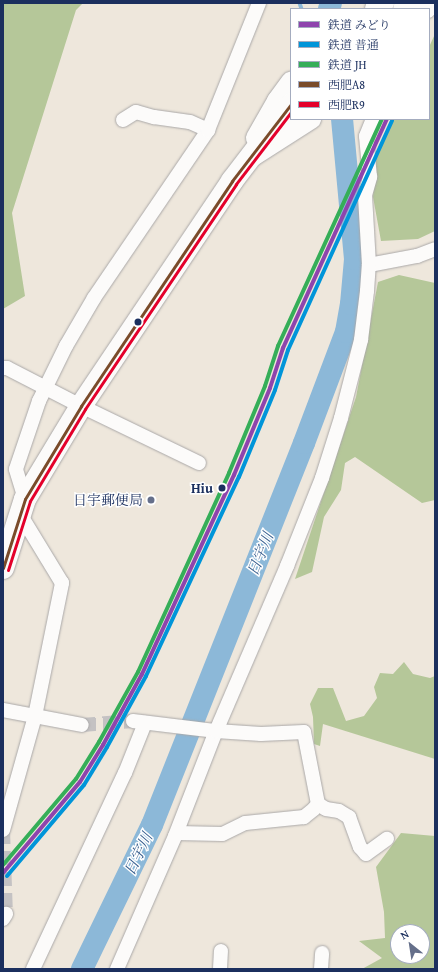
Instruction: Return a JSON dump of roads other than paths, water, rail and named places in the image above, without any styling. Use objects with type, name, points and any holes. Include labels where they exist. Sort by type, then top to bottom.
[{"type":"highway","points":[[406,8],[416,3]]},
{"type":"highway","points":[[3,568],[22,506],[81,406],[249,158],[284,102]]},
{"type":"street","points":[[3,830],[35,716],[62,583],[22,506],[16,469],[39,401],[66,346],[94,298],[208,130],[259,3]]},
{"type":"street","points":[[232,181],[284,102],[290,85]]},
{"type":"street","points":[[123,120],[136,112],[154,117],[190,122],[208,130]]},
{"type":"street","points":[[117,969],[177,832],[216,731],[284,573],[322,478],[353,376],[361,340],[368,265],[365,195],[370,177],[366,136],[373,120]]},
{"type":"street","points":[[249,158],[306,123]]},
{"type":"street","points":[[368,265],[417,256],[435,250]]},
{"type":"street","points":[[3,368],[7,368],[81,406],[199,463]]},
{"type":"street","points":[[3,710],[82,725]]},
{"type":"street","points":[[33,969],[125,772],[139,722],[216,731],[261,734],[304,732],[318,804],[326,809],[339,811],[349,817],[360,848],[366,854],[387,839]]},
{"type":"street","points":[[177,832],[222,834],[245,823],[304,817],[318,804]]},
{"type":"street","points":[[220,969],[221,951]]},
{"type":"street","points":[[321,969],[322,952]]},
{"type":"waterway","points":[[300,3],[302,8]]},
{"type":"waterway","name":"日宇川","points":[[329,8],[331,3]]},
{"type":"waterway","name":"日宇川","points":[[82,969],[152,825],[304,443],[346,332],[351,304],[355,259],[342,120]]},
{"type":"tunnel","points":[[82,725],[133,721]]},
{"type":"tunnel","points":[[3,830],[6,914]]},
{"type":"rail line","name":"JH","points":[[3,865],[76,779],[99,742],[138,672],[229,473],[265,386],[278,346],[382,120]]},
{"type":"rail line","name":"みどり","points":[[3,873],[80,782],[103,745],[142,674],[234,475],[270,388],[283,348],[387,120]]},
{"type":"rail line","name":"普通","points":[[7,876],[84,785],[107,747],[146,676],[239,477],[275,390],[288,350],[392,121]]},
{"type":"place","name":"Hiu","points":[[222,488]]},
{"type":"place","name":"日宇郵便局","points":[[151,500]]}]
